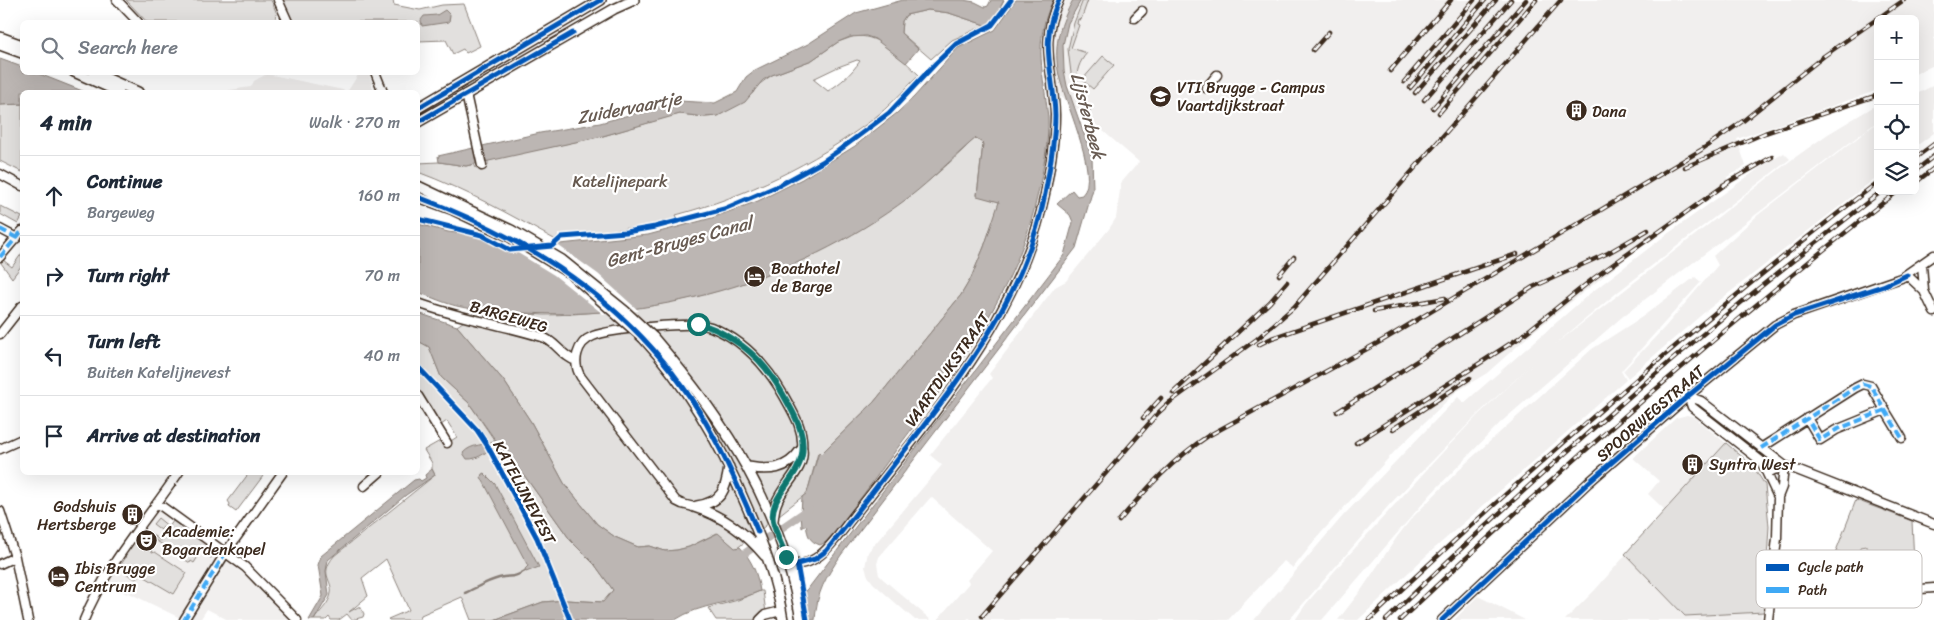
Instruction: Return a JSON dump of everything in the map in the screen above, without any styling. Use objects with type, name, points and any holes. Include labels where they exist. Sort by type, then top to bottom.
[{"type":"main road","points":[[420,107],[601,0]]},
{"type":"main road","points":[[614,9],[624,0]]},
{"type":"main road","points":[[420,121],[614,9],[634,0]]},
{"type":"main road","points":[[0,37],[20,44]]},
{"type":"main road","points":[[0,45],[20,52]]},
{"type":"main road","points":[[81,75],[114,90]]},
{"type":"main road","points":[[100,75],[134,90]]},
{"type":"main road","points":[[420,187],[510,233],[572,275],[648,338],[685,376],[716,416],[748,467],[782,543],[801,620]]},
{"type":"main road","points":[[420,198],[510,233]]},
{"type":"main road","points":[[648,338],[706,422],[729,466],[767,557],[776,583],[782,616]]},
{"type":"main road","points":[[748,467],[762,470],[781,467],[790,464],[802,449]]},
{"type":"main road","points":[[773,520],[776,503],[795,474],[802,449]]},
{"type":"main road","points":[[694,507],[711,503],[721,495],[729,466]]},
{"type":"main road","points":[[694,507],[728,521],[750,539],[767,557]]},
{"type":"street","points":[[117,0],[136,20]]},
{"type":"street","points":[[278,0],[287,20]]},
{"type":"street","name":"VAARTDIJKSTRAAT","points":[[797,564],[815,559],[826,551],[839,535],[973,359],[986,340],[1006,303],[1032,237],[1045,194],[1055,123],[1048,59],[1048,38],[1059,0]]},
{"type":"street","points":[[1135,18],[1142,10]]},
{"type":"street","points":[[376,75],[382,90]]},
{"type":"street","points":[[1206,88],[1217,76]]},
{"type":"street","points":[[466,94],[482,166]]},
{"type":"street","points":[[0,174],[20,185]]},
{"type":"street","points":[[0,229],[17,238]]},
{"type":"street","points":[[0,257],[20,234]]},
{"type":"street","name":"SPOORWEGSTRAAT","points":[[1442,620],[1554,514],[1688,396],[1784,320],[1883,286],[1907,275],[1934,255]]},
{"type":"street","points":[[1922,264],[1924,291],[1934,312]]},
{"type":"street","points":[[1907,275],[1924,291]]},
{"type":"street","name":"BARGEWEG","points":[[420,304],[477,321],[542,337],[554,344],[570,360],[576,361]]},
{"type":"street","points":[[0,334],[20,309]]},
{"type":"street","points":[[694,507],[682,504],[672,497],[580,378],[577,372],[576,361],[581,346],[593,336],[665,326],[698,324],[709,326],[746,348],[760,359],[768,369],[799,423],[803,440],[802,449]]},
{"type":"street","points":[[1761,448],[1863,384],[1871,386],[1902,438]]},
{"type":"street","points":[[1688,396],[1701,402],[1784,465],[1934,524]]},
{"type":"street","points":[[1688,396],[1692,406],[1761,461],[1778,497]]},
{"type":"street","points":[[420,399],[447,443]]},
{"type":"street","points":[[1806,418],[1820,440],[1836,430],[1885,410]]},
{"type":"street","points":[[1717,426],[1723,418]]},
{"type":"street","points":[[0,449],[20,440]]},
{"type":"street","points":[[1768,473],[1784,465]]},
{"type":"street","points":[[1776,550],[1778,497],[1782,487],[1784,465]]},
{"type":"street","points":[[84,620],[113,563],[177,475]]},
{"type":"street","points":[[184,620],[226,552],[281,475]]},
{"type":"street","points":[[364,486],[377,475]]},
{"type":"street","points":[[157,503],[251,572],[297,620]]},
{"type":"street","points":[[0,511],[16,557],[28,620]]},
{"type":"street","points":[[0,564],[16,557]]},
{"type":"street","points":[[760,620],[765,615],[771,613],[782,616]]},
{"type":"shaded area","points":[[1066,0],[1934,0],[1934,65],[1919,72],[1919,15],[1874,15],[1874,91],[1737,139],[1746,166],[1727,177],[1728,185],[1637,250],[1533,332],[1487,373],[1456,392],[1395,451],[1321,533],[1293,568],[1284,561],[1228,620],[972,620],[969,618],[966,620],[937,620],[969,583],[967,580],[992,551],[931,497],[879,557],[877,564],[879,575],[931,620],[915,620],[873,583],[868,576],[865,567],[868,552],[942,465],[930,455],[992,378],[989,374],[1055,287],[1066,281],[1109,229],[1116,218],[1121,183],[1139,162],[1074,106],[1058,95],[1051,51],[1057,16]]},
{"type":"shaded area","points":[[265,75],[272,75],[343,90],[230,90],[251,87],[254,81]]},
{"type":"shaded area","points":[[358,75],[370,75],[373,89],[377,90],[348,90]]},
{"type":"shaded area","points":[[1934,85],[1934,133],[1919,144],[1919,105],[1919,93]]},
{"type":"shaded area","points":[[1874,106],[1874,124],[1622,317],[1500,423],[1431,494],[1322,620],[1295,620],[1306,604],[1345,559],[1442,453],[1477,416],[1531,365],[1480,412],[1390,504],[1289,620],[1254,620],[1342,517],[1458,397],[1464,403],[1588,295],[1666,235],[1761,167],[1784,153],[1790,159],[1619,291],[1553,346],[1790,161],[1828,134]]},
{"type":"shaded area","points":[[1874,125],[1874,179],[1706,311],[1628,378],[1623,371],[1665,327],[1718,265],[1713,256],[1758,215]]},
{"type":"shaded area","points":[[1695,277],[1701,282],[1621,371],[1626,380],[1427,555],[1358,620],[1338,620],[1411,519],[1466,463],[1592,349],[1642,317]]},
{"type":"shaded area","points":[[1687,415],[1692,416],[1726,443],[1696,476],[1769,526],[1767,550],[1756,550],[1756,608],[1762,608],[1761,620],[1565,620],[1595,590],[1665,510],[1648,494],[1659,481],[1633,458],[1676,418]]},
{"type":"shaded area","points":[[157,510],[168,518],[165,524],[168,526],[173,521],[216,551],[256,585],[290,620],[228,620],[207,609],[200,620],[179,620],[180,618],[129,593],[129,591],[127,594],[107,583],[124,555]]},
{"type":"shaded area","points":[[1478,596],[1525,620],[1454,620]]},
{"type":"green space","points":[[126,0],[271,0],[277,14],[276,20],[145,20]]},
{"type":"green space","points":[[283,0],[393,0],[394,5],[420,10],[442,5],[464,4],[480,46],[466,53],[463,49],[453,54],[446,40],[420,41],[420,20],[292,20]]},
{"type":"green space","points":[[1083,0],[1088,0],[1081,20],[1078,19],[1077,24],[1079,25],[1071,48],[1087,53],[1079,67],[1077,82],[1082,95],[1092,107],[1089,112],[1078,98],[1071,73],[1068,49],[1074,23]]},
{"type":"green space","points":[[928,10],[949,13],[985,25],[952,40],[931,59],[901,33],[902,21],[906,15]]},
{"type":"green space","name":"Katelijnepark","points":[[855,36],[865,37],[882,43],[919,75],[878,115],[826,151],[779,177],[754,188],[676,215],[678,219],[645,226],[558,236],[554,239],[470,195],[420,173],[420,163],[439,162],[466,166],[474,164],[476,168],[488,165],[488,160],[603,136],[680,114],[705,117],[718,116],[753,93],[757,86],[772,75],[812,60],[838,42]],"holes":[[[857,60],[860,61],[846,78],[828,91],[813,79],[838,67]]]},
{"type":"green space","points":[[1103,56],[1114,65],[1093,89],[1082,80]]},
{"type":"green space","points":[[20,104],[20,171],[0,161],[0,105]]},
{"type":"green space","points":[[976,137],[983,144],[977,195],[1000,202],[971,278],[961,295],[874,402],[821,454],[818,453],[807,493],[736,549],[717,533],[689,547],[677,550],[665,551],[650,546],[638,547],[615,537],[597,524],[564,483],[531,422],[504,381],[457,326],[480,310],[544,315],[608,311],[660,304],[710,293],[760,277],[807,257],[853,233],[897,205],[938,173]]},
{"type":"green space","points":[[0,206],[20,216],[20,220],[18,224],[0,214]]},
{"type":"green space","points":[[20,256],[20,268],[12,278],[1,263],[3,260],[12,267]]},
{"type":"green space","points":[[420,342],[429,346],[441,377],[469,403],[499,447],[524,475],[571,541],[595,565],[613,590],[604,602],[566,600],[543,602],[494,620],[471,620],[462,597],[421,615],[420,620],[389,620],[409,610],[386,559],[362,578],[368,596],[349,612],[360,606],[364,614],[363,617],[352,620],[347,614],[339,620],[331,620],[329,617],[326,620],[314,620],[330,597],[331,586],[327,569],[334,556],[435,475],[432,463],[424,450],[440,441],[443,446],[457,437],[447,421],[441,425],[420,395]]},
{"type":"green space","points":[[1726,443],[1753,466],[1765,485],[1769,526],[1768,550],[1756,550],[1756,608],[1764,608],[1764,612],[1685,616],[1625,554]]},
{"type":"green space","points":[[248,475],[263,476],[236,512],[229,507],[228,501]]},
{"type":"green space","points":[[1856,500],[1912,521],[1913,550],[1866,550],[1866,546],[1860,547],[1860,550],[1836,550]]},
{"type":"green space","points":[[158,518],[169,527],[173,521],[216,551],[211,558],[201,552],[194,563],[191,561],[190,563],[146,534],[148,532],[161,541],[169,529],[164,525],[161,530],[153,524]]},
{"type":"green space","points":[[136,539],[151,549],[152,553],[155,552],[187,573],[174,594],[140,574],[136,579],[118,569],[126,557],[124,555]]},
{"type":"green space","points":[[763,591],[767,620],[716,620],[708,608],[738,600]]},
{"type":"water","points":[[903,0],[963,0],[975,2],[985,7],[988,6],[991,0],[1004,0],[993,21],[985,25],[949,13],[928,10],[906,15],[902,21],[901,33],[918,49],[906,63],[875,39],[866,36],[850,37],[838,42],[812,60],[763,80],[745,102],[718,116],[705,117],[680,114],[603,136],[466,166],[439,162],[438,156],[540,133],[600,123],[679,101],[715,103],[737,92],[746,77],[755,70],[808,44],[856,13]]},
{"type":"water","name":"Gent-Bruges Canal","points":[[1016,0],[1053,0],[1043,31],[1041,45],[1042,72],[1048,118],[1047,146],[1029,229],[1001,295],[963,358],[854,507],[826,542],[820,545],[813,542],[810,538],[806,525],[802,528],[801,513],[802,497],[807,493],[819,452],[821,454],[874,402],[961,295],[971,278],[984,247],[999,202],[977,196],[983,144],[976,138],[917,191],[864,228],[818,253],[769,274],[719,291],[668,303],[615,311],[562,314],[467,308],[420,293],[420,225],[448,232],[489,237],[511,249],[648,235],[712,218],[758,201],[802,179],[855,146],[914,97],[958,48],[995,30]]},
{"type":"water","points":[[1073,0],[1081,0],[1068,23],[1063,45],[1064,70],[1067,86],[1092,157],[1093,189],[1076,248],[841,555],[830,571],[820,593],[815,620],[784,620],[1064,255],[1073,222],[1070,215],[1057,204],[1072,190],[1077,196],[1082,195],[1087,185],[1084,154],[1061,82],[1057,60],[1059,34]]},
{"type":"water","points":[[445,10],[450,15],[449,22],[422,26],[421,20],[424,16],[437,15]]},
{"type":"water","points":[[0,59],[20,66],[20,75],[42,75],[80,90],[20,90],[20,104],[0,105]]},
{"type":"water","points":[[420,314],[457,326],[504,381],[531,422],[564,483],[597,524],[615,537],[638,547],[650,546],[665,551],[689,547],[718,533],[735,548],[740,547],[744,552],[751,562],[760,591],[739,599],[695,610],[675,620],[494,620],[543,602],[566,600],[603,602],[613,590],[595,565],[571,541],[524,475],[498,444],[479,456],[467,459],[463,453],[467,450],[474,446],[496,441],[469,403],[441,377],[429,347],[420,342]]},
{"type":"water","points":[[432,469],[435,475],[406,495],[328,560],[326,571],[329,595],[314,620],[309,620],[323,596],[318,565],[321,556],[414,480],[419,479],[421,481],[426,478],[425,475]]},
{"type":"water","points":[[484,473],[495,484],[539,567],[526,572],[525,569],[528,566],[481,477]]},
{"type":"pier","points":[[552,241],[598,274],[639,311],[603,314],[554,275],[503,244],[511,246]]},
{"type":"pier","points":[[807,599],[811,620],[781,620],[786,613]]},
{"type":"waterway","points":[[738,558],[809,509]]},
{"type":"waterway","points":[[465,593],[495,579],[514,576],[525,571]]},
{"type":"railway","points":[[1390,71],[1451,0]]},
{"type":"railway","points":[[1404,82],[1474,0]]},
{"type":"railway","points":[[1410,88],[1485,0]]},
{"type":"railway","points":[[1415,93],[1496,0]]},
{"type":"railway","points":[[1424,100],[1511,0]]},
{"type":"railway","points":[[1433,108],[1526,0]]},
{"type":"railway","points":[[1439,113],[1536,0]]},
{"type":"railway","points":[[982,616],[1158,413],[1170,402],[1257,339],[1294,307],[1561,0]]},
{"type":"railway","points":[[1119,521],[1160,475],[1183,454],[1208,436],[1385,339],[1701,150],[1743,121],[1824,56],[1904,0]]},
{"type":"railway","points":[[1313,50],[1329,32]]},
{"type":"railway","points":[[1685,167],[1765,133],[1874,96]]},
{"type":"railway","points":[[1919,155],[1934,144]]},
{"type":"railway","points":[[1919,168],[1934,156]]},
{"type":"railway","points":[[1723,185],[1772,157]]},
{"type":"railway","points":[[1919,180],[1934,168]]},
{"type":"railway","points":[[1356,443],[1519,338],[1594,278],[1729,182]]},
{"type":"railway","points":[[1369,620],[1492,506],[1618,395],[1746,287],[1874,185]]},
{"type":"railway","points":[[1386,620],[1526,489],[1645,383],[1745,299],[1877,195]]},
{"type":"railway","points":[[1400,620],[1521,508],[1706,346],[1893,195]]},
{"type":"railway","points":[[1337,412],[1533,287],[1608,253],[1648,230]]},
{"type":"railway","points":[[1258,345],[1272,338],[1517,254]]},
{"type":"railway","points":[[1279,275],[1294,257]]},
{"type":"railway","points":[[1173,393],[1270,302],[1287,282]]},
{"type":"railway","points":[[1374,311],[1445,298]]},
{"type":"railway","points":[[1393,429],[1470,378]]},
{"type":"railway","points":[[1143,418],[1161,398]]},
{"type":"marked path","points":[[0,229],[17,238]]},
{"type":"marked path","points":[[0,257],[20,233]]},
{"type":"marked path","points":[[1761,448],[1855,388],[1863,384],[1871,386],[1885,410],[1836,430],[1820,440],[1807,418]]},
{"type":"marked path","points":[[1885,410],[1902,438]]},
{"type":"marked path","points":[[184,620],[226,552]]},
{"type":"cycle path","points":[[420,107],[601,0]]},
{"type":"cycle path","points":[[420,220],[482,235],[510,250],[552,246],[562,237],[626,232],[655,227],[724,209],[778,186],[838,151],[889,113],[956,44],[992,25],[1011,0]]},
{"type":"cycle path","points":[[807,620],[797,564],[815,559],[826,551],[950,391],[990,330],[1008,299],[1023,266],[1036,231],[1052,154],[1055,115],[1048,44],[1049,30],[1059,0]]},
{"type":"cycle path","points":[[420,121],[573,33]]},
{"type":"cycle path","points":[[420,198],[504,235],[544,258],[582,284],[618,314],[651,347],[680,383],[706,423],[740,490],[758,532]]},
{"type":"cycle path","points":[[1442,620],[1588,483],[1688,396],[1775,325],[1794,315],[1883,286],[1907,275]]},
{"type":"cycle path","name":"KATELIJNEVEST","points":[[420,369],[477,430],[487,445],[537,538],[570,620]]},
{"type":"place","name":"VTI Brugge - Campus Vaartdijkstraat","points":[[1161,96]]},
{"type":"place","name":"Dana","points":[[1576,111]]},
{"type":"place","name":"Boathotel de Barge","points":[[755,277]]},
{"type":"place","name":"Syntra West","points":[[1693,464]]},
{"type":"place","name":"Godshuis Hertsberge","points":[[132,515]]},
{"type":"place","name":"Academie: Bogardenkapel","points":[[146,540]]},
{"type":"place","name":"Ibis Brugge Centrum","points":[[59,577]]},
{"type":"route","points":[[698,324],[718,330],[760,359],[779,386],[799,423],[803,440],[802,454],[795,474],[776,503],[773,520],[786,557]]},
{"type":"water label","name":"Zuidervaartje","points":[[629,108]]},
{"type":"water label","name":"Lijsterbeek","points":[[1088,116]]}]
